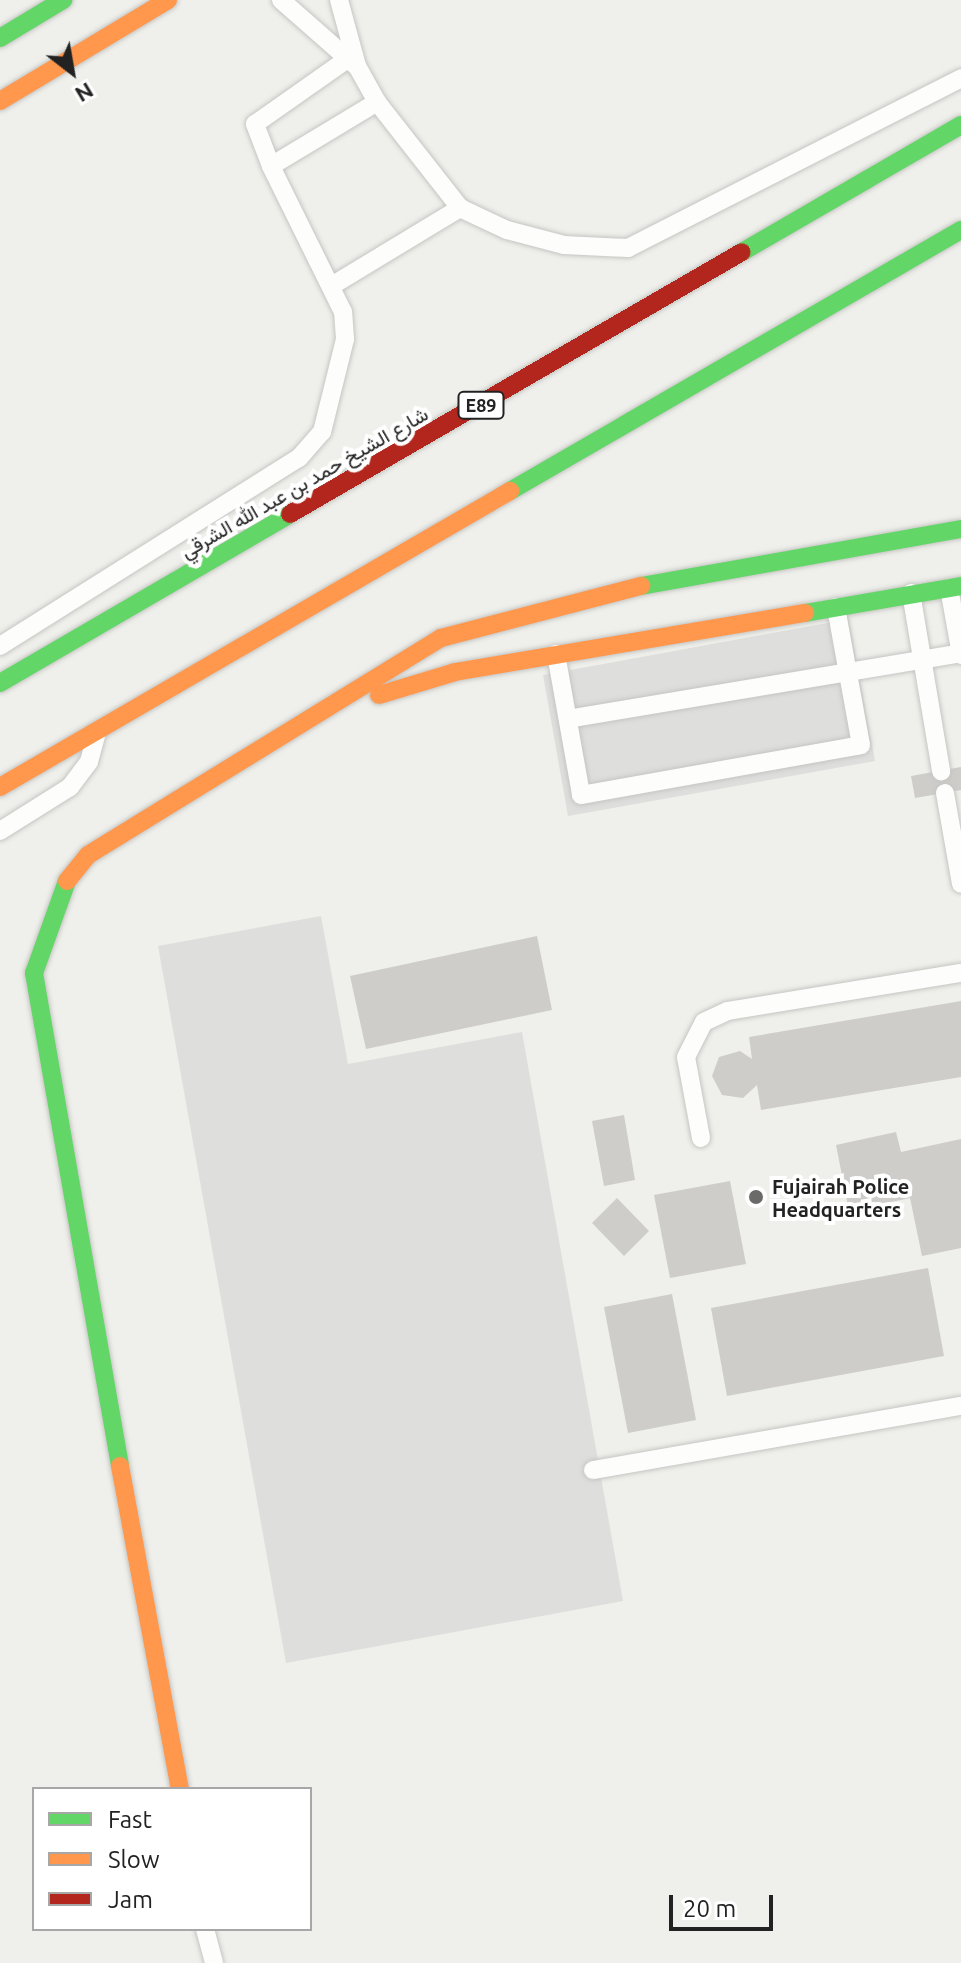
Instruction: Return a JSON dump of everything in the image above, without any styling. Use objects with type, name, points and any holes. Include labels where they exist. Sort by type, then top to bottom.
[{"type":"main road","points":[[0,38],[63,0]]},
{"type":"main road","points":[[0,101],[168,0]]},
{"type":"main road","name":"شارع الشيخ حمد بن عبد الله الشرقي","points":[[0,683],[961,125]]},
{"type":"main road","points":[[0,787],[961,230]]},
{"type":"main road","points":[[180,1787],[34,973],[60,891],[88,855],[327,711],[441,638],[621,590],[961,529]]},
{"type":"main road","points":[[327,711],[455,672],[955,587]]},
{"type":"lane","points":[[281,0],[352,63],[377,102],[460,208],[535,238],[628,248],[961,78]]},
{"type":"lane","points":[[339,0],[352,63]]},
{"type":"lane","points":[[0,646],[299,458],[322,432],[345,339],[333,285],[271,166],[255,124],[352,63]]},
{"type":"lane","points":[[271,166],[377,102]]},
{"type":"lane","points":[[333,285],[460,208]]},
{"type":"lane","points":[[568,719],[922,658],[961,654],[955,587]]},
{"type":"lane","points":[[911,593],[941,771]]},
{"type":"lane","points":[[556,654],[581,795],[861,745],[836,607]]},
{"type":"lane","points":[[0,831],[81,776],[97,730]]},
{"type":"lane","points":[[945,793],[961,884]]},
{"type":"lane","points":[[701,1138],[686,1057],[704,1022],[728,1011],[961,973]]},
{"type":"lane","points":[[593,1470],[961,1406]]},
{"type":"lane","points":[[206,1931],[214,1963]]},
{"type":"shaded area","points":[[849,619],[875,761],[568,816],[543,675]]},
{"type":"shaded area","points":[[321,916],[348,1064],[522,1032],[623,1601],[286,1663],[158,946]]},
{"type":"building","points":[[961,767],[961,790],[915,798],[911,776]]},
{"type":"building","points":[[537,936],[552,1010],[366,1049],[350,976]]},
{"type":"building","points":[[961,1001],[961,1077],[761,1110],[757,1085],[743,1098],[722,1095],[712,1076],[719,1057],[740,1051],[752,1059],[749,1037]]},
{"type":"building","points":[[624,1115],[635,1180],[604,1186],[592,1121]]},
{"type":"building","points":[[896,1132],[901,1152],[961,1139],[961,1248],[922,1256],[910,1198],[849,1211],[836,1145]]},
{"type":"building","points":[[730,1181],[746,1264],[670,1278],[654,1195]]},
{"type":"building","points":[[617,1198],[649,1231],[624,1256],[592,1223]]},
{"type":"building","points":[[928,1268],[944,1356],[727,1396],[711,1308]]},
{"type":"building","points":[[672,1294],[696,1420],[628,1433],[604,1307]]},
{"type":"traffic: fast","points":[[0,38],[63,0]]},
{"type":"traffic: fast","points":[[742,252],[961,125]]},
{"type":"traffic: fast","points":[[510,491],[961,230]]},
{"type":"traffic: fast","points":[[0,683],[290,514]]},
{"type":"traffic: fast","points":[[641,586],[961,529]]},
{"type":"traffic: fast","points":[[805,613],[961,586]]},
{"type":"traffic: fast","points":[[67,881],[34,973],[120,1466]]},
{"type":"traffic: slow","points":[[0,101],[168,0]]},
{"type":"traffic: slow","points":[[0,787],[510,491]]},
{"type":"traffic: slow","points":[[67,881],[88,855],[441,638],[641,586]]},
{"type":"traffic: slow","points":[[379,695],[455,672],[805,613]]},
{"type":"traffic: slow","points":[[120,1466],[180,1787]]},
{"type":"traffic: jam","points":[[290,514],[742,252]]},
{"type":"place","name":"Fujairah Police Headquarters","points":[[756,1197]]}]
